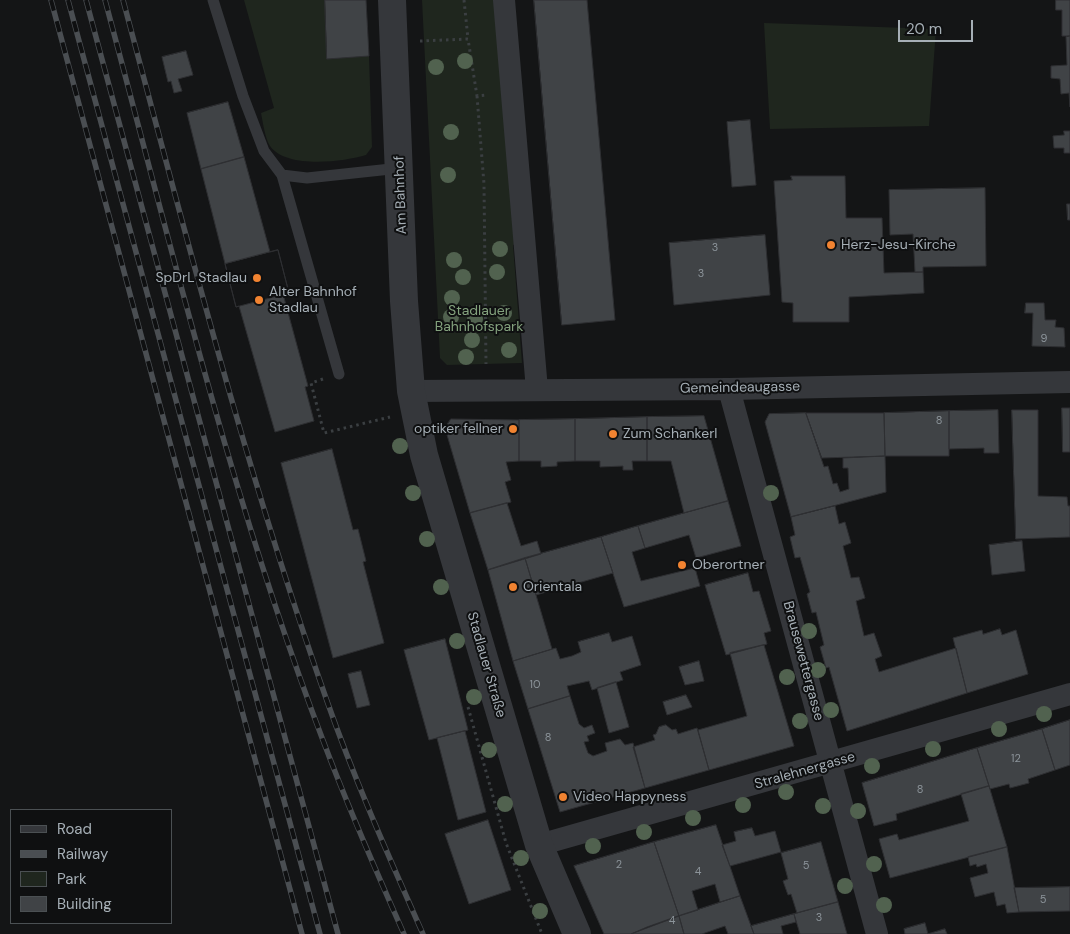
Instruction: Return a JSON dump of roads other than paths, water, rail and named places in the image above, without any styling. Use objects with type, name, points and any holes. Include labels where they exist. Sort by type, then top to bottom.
[{"type":"street","name":"Am Bahnhof","points":[[392,0],[404,301],[411,391]]},
{"type":"street","points":[[504,0],[537,390]]},
{"type":"street","name":"Gemeindeaugasse","points":[[411,391],[728,389],[1070,382]]},
{"type":"street","name":"Brausewettergasse","points":[[728,389],[877,934]]},
{"type":"street","name":"Stadlauer Straße","points":[[411,391],[424,455],[539,845],[578,934]]},
{"type":"street","name":"Stralehnergasse","points":[[539,845],[830,764],[1070,694]]},
{"type":"lane","points":[[213,0],[243,96],[264,151],[282,175],[339,374]]},
{"type":"lane","points":[[282,175],[307,178],[400,168]]},
{"type":"railway","points":[[51,0],[302,934]]},
{"type":"railway","points":[[68,0],[320,934]]},
{"type":"railway","points":[[86,0],[338,934]]},
{"type":"railway","points":[[105,0],[179,281],[260,560],[333,767],[404,934]]},
{"type":"railway","points":[[123,0],[218,353],[270,528],[327,701],[349,760],[423,934]]},
{"type":"place","name":"Herz-Jesu-Kirche","points":[[831,245]]},
{"type":"place","name":"SpDrL Stadlau","points":[[257,278]]},
{"type":"place","name":"Alter Bahnhof Stadlau","points":[[259,300]]},
{"type":"place","name":"optiker fellner","points":[[513,429]]},
{"type":"place","name":"Zum Schankerl","points":[[613,434]]},
{"type":"place","name":"Oberortner","points":[[682,565]]},
{"type":"place","name":"Orientala","points":[[513,587]]},
{"type":"place","name":"Video Happyness","points":[[563,797]]},
{"type":"park label","name":"Stadlauer Bahnhofspark","points":[[479,320]]}]
